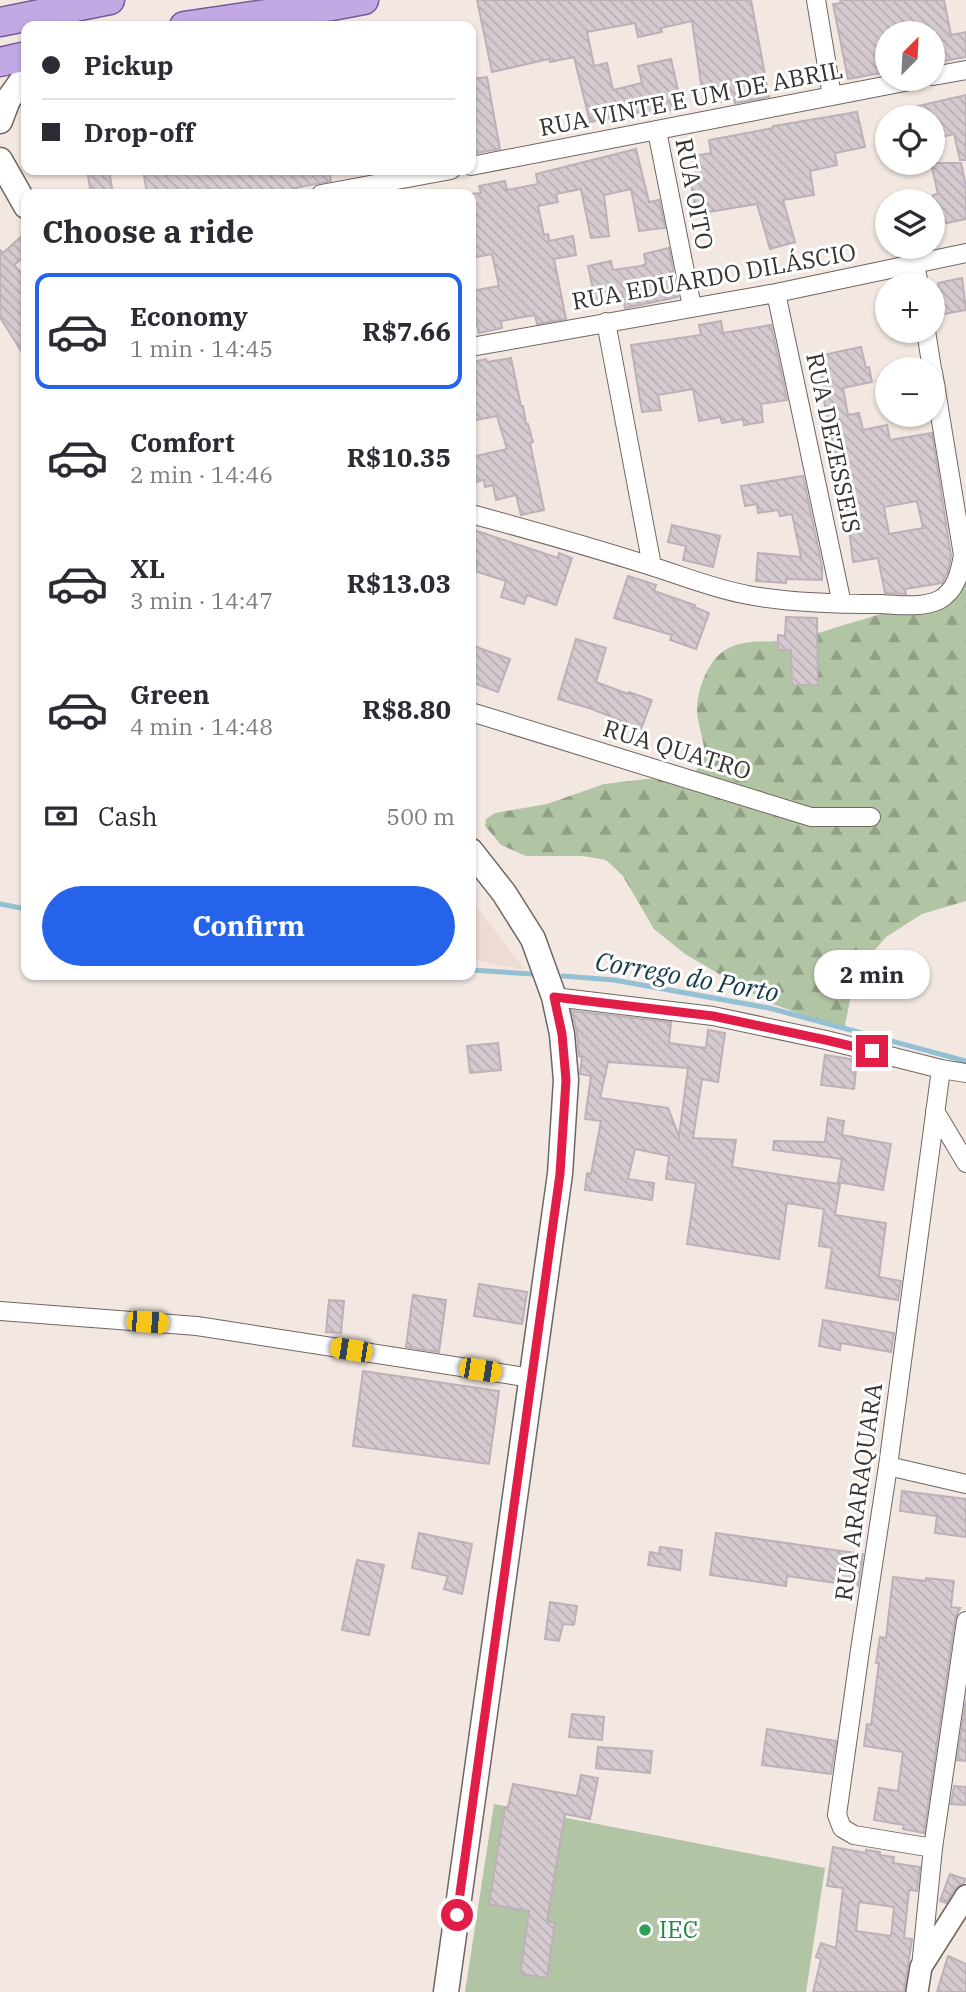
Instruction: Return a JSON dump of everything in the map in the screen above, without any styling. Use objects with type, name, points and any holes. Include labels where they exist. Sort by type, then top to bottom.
[{"type":"main road","points":[[7,24],[110,0]]},
{"type":"main road","points":[[218,21],[364,0]]},
{"type":"main road","points":[[0,62],[21,57]]},
{"type":"main road","points":[[0,121],[8,100],[21,82]]},
{"type":"main road","points":[[0,160],[21,197]]},
{"type":"main road","points":[[446,1992],[560,1174],[566,1080],[562,1034],[554,997],[533,939],[504,893],[476,857]]},
{"type":"street","points":[[816,0],[832,96]]},
{"type":"street","points":[[945,74],[966,70]]},
{"type":"street","name":"RUA VINTE E UM DE ABRIL","points":[[476,165],[875,88]]},
{"type":"street","name":"RUA OITO","points":[[657,131],[692,307]]},
{"type":"street","points":[[348,189],[424,175]]},
{"type":"street","name":"RUA EDUARDO DILÁSCIO","points":[[476,346],[776,293],[966,253]]},
{"type":"street","points":[[915,264],[917,273]]},
{"type":"street","name":"RUA DEZESSEIS","points":[[776,293],[842,604]]},
{"type":"street","points":[[606,322],[652,566]]},
{"type":"street","points":[[476,515],[748,596],[842,604],[920,605],[937,601],[954,586],[963,555],[942,427]]},
{"type":"street","name":"RUA QUATRO","points":[[476,714],[811,817],[872,817]]},
{"type":"street","points":[[554,997],[713,1016],[966,1073]]},
{"type":"street","name":"RUA ARARAQUARA","points":[[933,1847],[854,1835],[842,1828],[837,1815],[888,1466],[941,1069]]},
{"type":"street","points":[[935,1111],[966,1163]]},
{"type":"street","points":[[0,1311],[197,1326],[532,1378]]},
{"type":"street","points":[[888,1466],[966,1484]]},
{"type":"street","points":[[917,1992],[933,1847],[966,1621]]},
{"type":"street","points":[[921,1967],[966,1896]]},
{"type":"shaded area","points":[[476,906],[525,970],[476,960]]},
{"type":"green space","points":[[966,574],[966,901],[922,914],[886,937],[868,958],[853,986],[844,1030],[765,1001],[685,954],[654,929],[623,876],[606,860],[583,856],[526,856],[501,845],[485,826],[486,819],[495,813],[547,804],[604,784],[691,774],[703,761],[704,753],[697,711],[701,686],[708,669],[725,650],[750,642],[793,640],[877,615],[923,599]]},
{"type":"green space","name":"IEC","points":[[494,1804],[825,1868],[806,1992],[465,1992]]},
{"type":"building","points":[[477,0],[751,0],[769,97],[735,103],[735,100],[704,104],[692,21],[638,37],[635,23],[587,32],[594,66],[607,63],[613,90],[642,83],[638,66],[671,59],[682,108],[648,115],[647,111],[590,122],[574,57],[550,62],[549,59],[492,72]]},
{"type":"building","points":[[840,0],[944,0],[951,35],[966,32],[966,57],[945,61],[945,21],[875,21],[875,74],[848,79],[833,4],[841,3]]},
{"type":"building","points":[[487,77],[500,149],[476,153],[476,78]]},
{"type":"building","points":[[966,95],[966,160],[960,160],[954,134],[945,136],[945,105],[922,105]]},
{"type":"building","points":[[857,112],[865,147],[835,153],[837,165],[810,171],[814,195],[783,200],[795,242],[770,249],[757,204],[696,214],[691,183],[698,182],[693,156],[711,153],[709,140]]},
{"type":"building","points":[[636,149],[649,202],[659,200],[665,228],[639,231],[631,189],[604,195],[609,236],[591,238],[581,189],[556,194],[558,202],[538,206],[544,235],[548,234],[549,241],[573,236],[576,255],[554,259],[566,319],[537,324],[535,315],[501,321],[502,328],[479,333],[476,324],[476,290],[499,286],[492,254],[476,257],[476,194],[481,193],[479,186],[505,181],[507,190],[538,184],[536,174]]},
{"type":"building","points":[[945,163],[961,163],[966,187],[966,219],[945,223],[945,189],[937,189],[934,175],[945,175]]},
{"type":"building","points":[[88,175],[110,175],[112,189],[90,189]]},
{"type":"building","points":[[144,175],[330,175],[331,181],[295,189],[146,189]]},
{"type":"building","points":[[21,237],[21,259],[14,265],[21,273],[21,351],[0,317],[0,250],[3,253]]},
{"type":"building","points":[[669,248],[678,297],[625,308],[622,292],[595,299],[588,266],[611,261],[613,270],[641,266],[646,264],[644,254]]},
{"type":"building","points":[[962,278],[966,310],[945,314],[945,282]]},
{"type":"building","points":[[721,321],[723,333],[771,325],[787,400],[761,404],[763,422],[744,425],[743,419],[722,423],[720,417],[699,421],[693,389],[658,395],[661,410],[642,412],[631,345],[701,335],[699,325]]},
{"type":"building","points":[[861,347],[872,382],[843,388],[848,415],[859,413],[863,430],[887,427],[890,440],[932,433],[951,556],[942,583],[905,589],[906,594],[885,593],[878,558],[853,562],[847,512],[844,513],[818,356]],"holes":[[[917,501],[923,528],[889,534],[884,507]]]},
{"type":"building","points":[[511,358],[521,406],[533,442],[530,443],[544,510],[521,515],[516,495],[496,500],[493,485],[485,487],[484,480],[476,482],[476,456],[507,449],[497,416],[476,420],[476,361],[486,359],[487,362]]},
{"type":"building","points":[[803,476],[822,566],[822,580],[786,579],[786,583],[756,581],[758,553],[801,557],[792,514],[780,516],[778,510],[758,513],[757,504],[745,506],[741,486]]},
{"type":"building","points":[[672,525],[720,536],[713,567],[683,560],[686,546],[668,542]]},
{"type":"building","points":[[476,531],[558,558],[559,553],[572,558],[556,605],[527,595],[524,604],[501,597],[506,581],[476,571],[477,562],[476,564]]},
{"type":"building","points":[[628,576],[656,585],[654,591],[695,605],[694,607],[709,613],[696,649],[670,640],[672,635],[614,618]]},
{"type":"building","points":[[786,617],[817,618],[818,685],[792,685],[791,650],[778,650],[778,635],[785,636]]},
{"type":"building","points":[[576,639],[606,648],[596,682],[652,700],[641,729],[592,709],[558,699]]},
{"type":"building","points":[[476,647],[510,659],[498,692],[476,684]]},
{"type":"building","points":[[572,1011],[671,1022],[669,1043],[706,1048],[708,1030],[725,1033],[718,1082],[702,1079],[693,1138],[736,1140],[732,1167],[840,1184],[835,1215],[886,1223],[879,1277],[901,1281],[898,1300],[826,1288],[832,1248],[819,1246],[824,1209],[787,1203],[779,1259],[687,1244],[696,1183],[666,1179],[669,1156],[635,1149],[628,1179],[654,1183],[652,1200],[585,1190],[587,1173],[591,1174],[601,1121],[585,1119],[591,1076],[580,1074],[582,1057],[579,1056]],"holes":[[[608,1062],[688,1068],[679,1136],[668,1108],[600,1098]]]},
{"type":"building","points":[[498,1043],[501,1070],[470,1073],[467,1046]]},
{"type":"building","points":[[825,1055],[857,1060],[854,1089],[821,1085]]},
{"type":"building","points":[[828,1118],[844,1121],[842,1135],[891,1144],[883,1190],[838,1182],[842,1159],[773,1150],[774,1141],[825,1142]]},
{"type":"building","points":[[479,1284],[527,1292],[522,1324],[474,1316]]},
{"type":"building","points":[[413,1295],[446,1300],[439,1352],[406,1347]]},
{"type":"building","points":[[329,1300],[344,1301],[341,1333],[326,1332]]},
{"type":"building","points":[[823,1320],[894,1333],[891,1352],[841,1343],[840,1350],[819,1346]]},
{"type":"building","points":[[363,1371],[499,1391],[489,1464],[353,1446]]},
{"type":"building","points":[[902,1491],[966,1499],[966,1537],[935,1533],[937,1516],[900,1511]]},
{"type":"building","points":[[419,1533],[472,1544],[462,1594],[444,1589],[448,1576],[412,1568]]},
{"type":"building","points":[[716,1533],[863,1554],[858,1586],[787,1576],[786,1586],[710,1575]]},
{"type":"building","points":[[660,1547],[682,1550],[680,1570],[648,1565],[650,1552],[659,1554]]},
{"type":"building","points":[[357,1560],[384,1565],[369,1635],[342,1630]]},
{"type":"building","points":[[893,1577],[954,1581],[951,1607],[960,1608],[955,1619],[924,1833],[903,1829],[904,1825],[874,1820],[879,1788],[898,1791],[903,1752],[864,1746],[867,1724],[871,1725],[880,1637],[886,1638]]},
{"type":"building","points":[[550,1602],[577,1606],[574,1625],[563,1624],[559,1641],[545,1639]]},
{"type":"building","points":[[966,1700],[966,1761],[957,1760]]},
{"type":"building","points":[[572,1714],[604,1717],[602,1740],[569,1737]]},
{"type":"building","points":[[767,1729],[836,1741],[831,1774],[762,1765]]},
{"type":"building","points":[[598,1747],[652,1751],[650,1773],[596,1768]]},
{"type":"building","points":[[581,1775],[598,1778],[590,1819],[565,1814],[547,1921],[555,1923],[547,1978],[520,1974],[529,1911],[489,1904],[505,1807],[508,1807],[513,1784],[577,1796]]},
{"type":"building","points":[[954,1786],[966,1787],[966,1805],[951,1804]]},
{"type":"building","points":[[833,1847],[866,1853],[866,1850],[880,1852],[880,1855],[894,1857],[893,1863],[920,1867],[917,1891],[909,1890],[904,1938],[912,1939],[904,1992],[813,1992],[821,1959],[816,1957],[821,1943],[836,1948],[843,1888],[827,1886]],"holes":[[[859,1902],[894,1907],[891,1936],[856,1931]]]},
{"type":"building","points":[[950,1874],[965,1879],[946,1903],[940,1901]]},
{"type":"building","points":[[948,1956],[966,1964],[966,1992],[937,1992]]},
{"type":"waterway","points":[[0,904],[21,908]]},
{"type":"waterway","points":[[476,970],[532,974]]},
{"type":"waterway","name":"Corrego do Porto","points":[[563,976],[614,980],[769,1008],[966,1061]]},
{"type":"place","name":"IEC","points":[[645,1930]]},
{"type":"route","points":[[457,1915],[560,1174],[566,1080],[562,1034],[554,997],[713,1016],[872,1051]]}]
